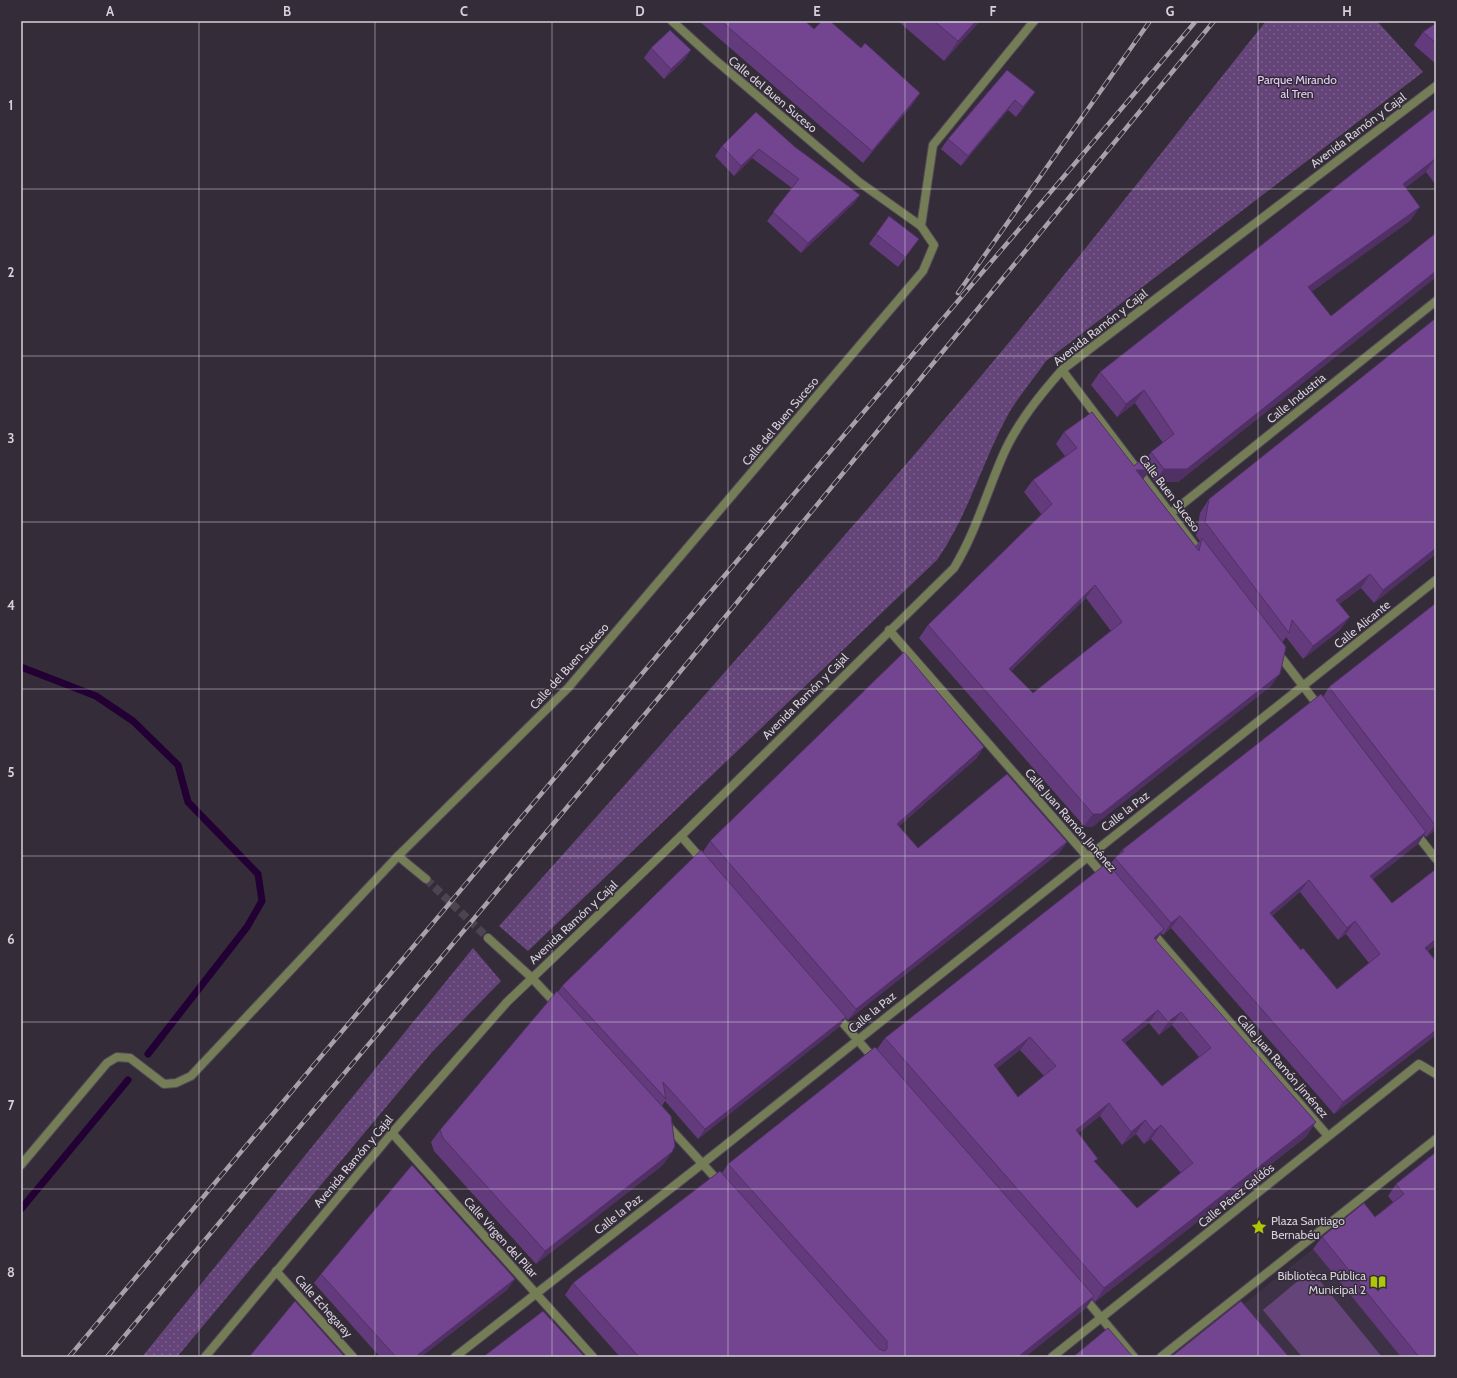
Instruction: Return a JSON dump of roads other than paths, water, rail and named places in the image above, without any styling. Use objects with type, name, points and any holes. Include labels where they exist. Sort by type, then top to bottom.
[{"type":"street","name":"Calle del Buen Suceso","points":[[398,856],[568,688],[923,271],[934,245],[921,226],[859,182],[714,59],[672,21]]},
{"type":"street","points":[[921,226],[932,145],[1034,21]]},
{"type":"street","name":"Avenida Ramón y Cajal","points":[[205,1357],[392,1133],[486,1024],[532,977],[681,836],[889,630],[954,568],[968,544],[1004,452],[1015,432],[1042,393],[1062,370],[1436,86]]},
{"type":"street","name":"Calle Industria","points":[[1170,514],[1436,301]]},
{"type":"street","name":"Calle Buen Suceso","points":[[1062,370],[1208,563]]},
{"type":"street","name":"Calle Alicante","points":[[1303,686],[1436,580]]},
{"type":"street","name":"Calle Juan Ramón Jiménez","points":[[889,630],[1113,886]]},
{"type":"street","points":[[1270,643],[1327,717]]},
{"type":"street","name":"Calle la Paz","points":[[456,1357],[702,1164],[1087,856],[1303,686]]},
{"type":"street","points":[[1408,823],[1435,854]]},
{"type":"street","points":[[681,836],[712,872]]},
{"type":"street","points":[[21,1165],[108,1063],[117,1057],[130,1058],[164,1084],[176,1083],[191,1076],[398,856],[426,879]]},
{"type":"street","name":"Calle Juan Ramón Jiménez","points":[[1143,922],[1328,1136]]},
{"type":"street","points":[[488,938],[532,977],[564,1012]]},
{"type":"street","points":[[831,1009],[883,1069]]},
{"type":"street","name":"Calle Pérez Galdós","points":[[1052,1357],[1419,1064],[1436,1074]]},
{"type":"street","points":[[660,1117],[728,1193]]},
{"type":"street","name":"Calle Virgen del Pilar","points":[[392,1133],[593,1357]]},
{"type":"street","points":[[1161,1357],[1436,1139]]},
{"type":"street","name":"Calle Echegaray","points":[[276,1271],[353,1357]]},
{"type":"street","points":[[1076,1288],[1134,1357]]},
{"type":"waterway","points":[[21,667],[96,696],[133,721],[178,765],[188,802],[258,874],[262,901],[247,927],[148,1054]]},
{"type":"waterway","points":[[21,1209],[128,1080]]},
{"type":"tunnel","points":[[426,879],[488,938]]},
{"type":"railway","points":[[958,293],[1150,21]]},
{"type":"railway","points":[[69,1357],[703,601],[1196,21]]},
{"type":"railway","points":[[107,1357],[661,695],[1214,21]]},
{"type":"place","name":"Plaza Santiago Bernabéu","points":[[1259,1227]]},
{"type":"place","name":"Biblioteca Pública Municipal 2","points":[[1378,1282]]},
{"type":"park label","name":"Parque Mirando al Tren","points":[[1297,86]]}]
